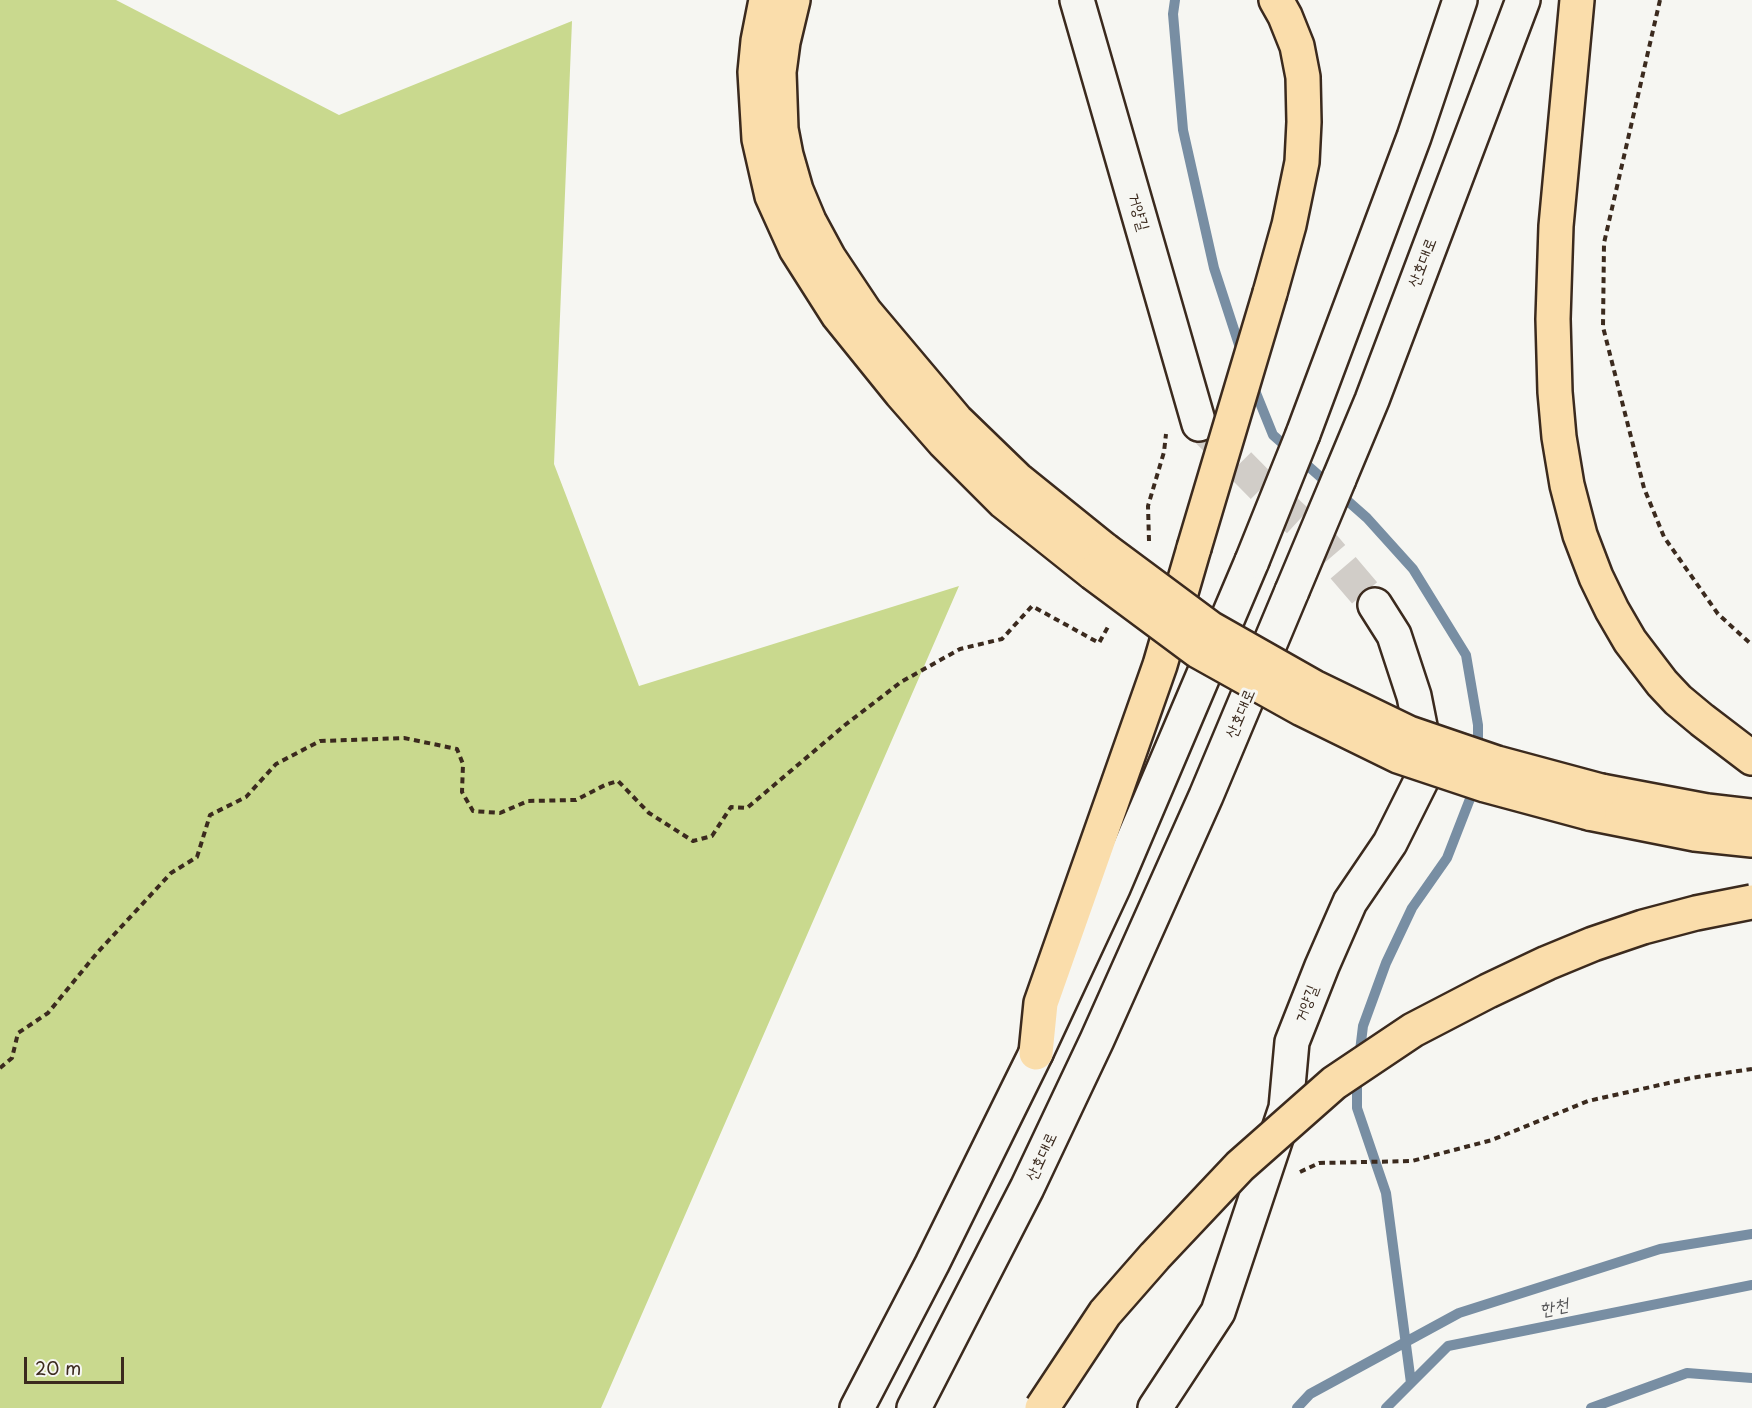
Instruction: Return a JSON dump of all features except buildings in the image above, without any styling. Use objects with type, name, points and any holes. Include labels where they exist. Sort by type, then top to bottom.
[{"type":"highway","points":[[766,0],[758,40],[755,72],[759,139],[772,196],[796,249],[838,315],[944,442],[1004,502],[1099,561]]},
{"type":"highway","points":[[793,0],[779,72],[781,129],[796,190],[809,221],[829,258],[865,312],[956,420],[1099,561],[1198,651],[1323,720],[1398,756],[1485,785],[1595,802],[1752,816]]},
{"type":"highway","points":[[1036,1053],[1041,1004],[1160,665],[1289,225],[1302,162],[1303,76],[1297,46],[1286,16],[1276,0]]},
{"type":"highway","points":[[1577,0],[1556,226],[1552,319],[1557,415],[1567,485],[1580,535],[1596,576],[1630,641],[1649,668],[1678,700],[1752,758]]},
{"type":"highway","points":[[1595,802],[1695,834],[1752,840]]},
{"type":"highway","points":[[1042,1408],[1105,1313],[1155,1256],[1240,1166],[1334,1083],[1413,1030],[1547,963],[1643,927],[1752,902]]},
{"type":"street","name":"거양길","points":[[1077,0],[1199,424]]},
{"type":"street","points":[[857,1408],[932,1264],[1036,1053],[1122,866],[1252,561],[1303,434],[1414,137],[1460,0]]},
{"type":"street","name":"산호대로","points":[[914,1408],[1028,1188],[1206,796],[1372,400],[1523,0]]},
{"type":"street","name":"거양길","points":[[1155,1408],[1218,1312],[1286,1108],[1292,1042],[1350,902],[1390,843],[1425,772],[1423,741],[1414,696],[1394,635],[1376,605]]},
{"type":"path","points":[[1660,0],[1604,243],[1604,327],[1644,488],[1664,537],[1718,614],[1752,645]]},
{"type":"path","points":[[1149,547],[1148,506],[1164,452],[1167,428]]},
{"type":"path","points":[[0,1068],[12,1058],[18,1033],[48,1013],[97,953],[171,873],[197,857],[210,815],[246,797],[276,764],[320,741],[404,738],[457,749],[463,764],[462,792],[473,811],[500,813],[528,801],[576,801],[605,785],[618,781],[649,813],[693,842],[712,836],[731,807],[747,808],[845,725],[901,682],[960,650],[1002,639],[1032,606],[1099,643],[1110,624]]},
{"type":"path","points":[[1319,1163],[1412,1161],[1492,1140],[1588,1101],[1691,1078],[1752,1069]]},
{"type":"green space","points":[[0,0],[116,0],[339,115],[572,21],[554,464],[639,686],[959,586],[601,1408],[0,1408]]},
{"type":"waterway","points":[[1175,0],[1173,14],[1183,130],[1214,268],[1242,354]]},
{"type":"waterway","points":[[1252,383],[1273,435],[1367,518],[1413,569],[1466,655],[1478,725],[1478,753]]},
{"type":"waterway","points":[[1359,1059],[1363,1026],[1386,963],[1412,908],[1447,858],[1475,786]]},
{"type":"waterway","points":[[1357,1074],[1357,1108],[1386,1193],[1411,1383]]},
{"type":"waterway","points":[[1297,1408],[1310,1394],[1459,1313],[1660,1249],[1752,1234]]},
{"type":"waterway","name":"한천","points":[[1386,1408],[1448,1346],[1752,1285]]},
{"type":"waterway","points":[[1591,1408],[1687,1373],[1752,1378]]},
{"type":"tunnel","points":[[1205,429],[1276,501],[1321,542],[1375,605]]}]
